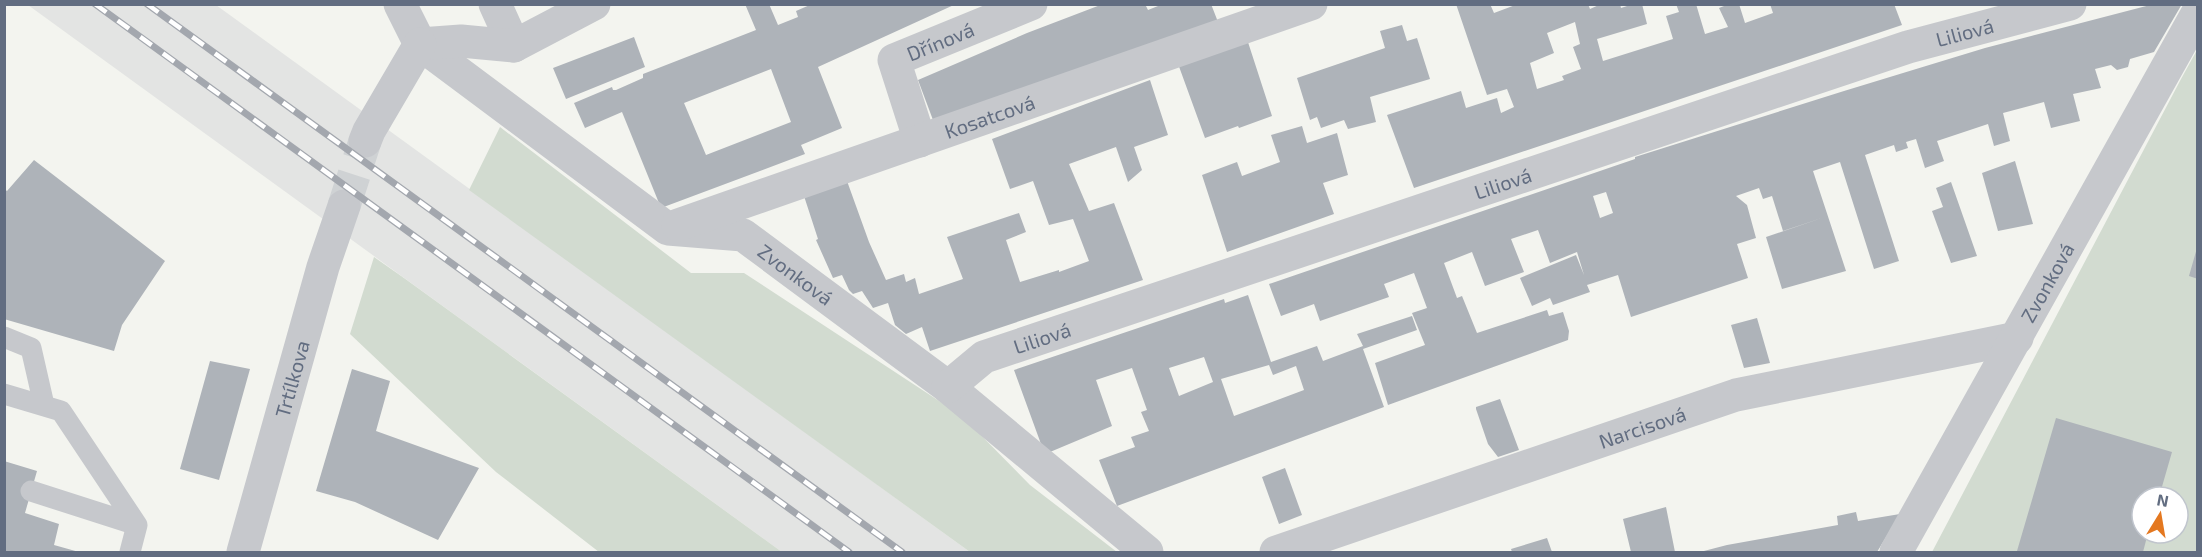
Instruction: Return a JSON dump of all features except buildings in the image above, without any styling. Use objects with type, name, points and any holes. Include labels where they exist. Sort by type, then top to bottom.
[{"type":"street","points":[[400,4],[420,44],[668,229]]},
{"type":"street","points":[[495,4],[514,46]]},
{"type":"street","points":[[420,44],[461,41],[514,46],[594,4]]},
{"type":"street","name":"Dřínová","points":[[920,141],[894,60],[1031,4]]},
{"type":"street","name":"Kosatcová","points":[[668,229],[1311,4]]},
{"type":"street","name":"Liliová","points":[[948,387],[984,357],[1908,47],[2070,4]]},
{"type":"street","name":"Zvonková","points":[[1896,552],[2017,338],[2102,181],[2190,44],[2198,12]]},
{"type":"street","points":[[365,141],[420,44]]},
{"type":"street","name":"Trtílkova","points":[[243,552],[323,267],[344,206]]},
{"type":"street","name":"Zvonková","points":[[668,229],[743,235],[948,387],[1148,552]]},
{"type":"street","name":"Narcisová","points":[[1276,552],[1736,395],[2017,338]]},
{"type":"lane","points":[[4,337],[31,348],[44,405]]},
{"type":"lane","points":[[4,394],[61,411],[137,525],[130,552]]},
{"type":"lane","points":[[31,491],[137,525]]},
{"type":"shaded area","points":[[28,5],[216,5],[970,552],[782,552]]},
{"type":"shaded area","points":[[2197,50],[2197,552],[1932,552],[2181,79]]},
{"type":"shaded area","points":[[500,127],[691,273],[744,273],[962,416],[1030,485],[1117,552],[970,552],[469,190]]},
{"type":"shaded area","points":[[374,257],[782,552],[599,552],[496,472],[350,334]]},
{"type":"tunnel","points":[[344,206],[365,141]]},
{"type":"railway","points":[[95,4],[849,552]]},
{"type":"railway","points":[[147,4],[902,552]]}]
